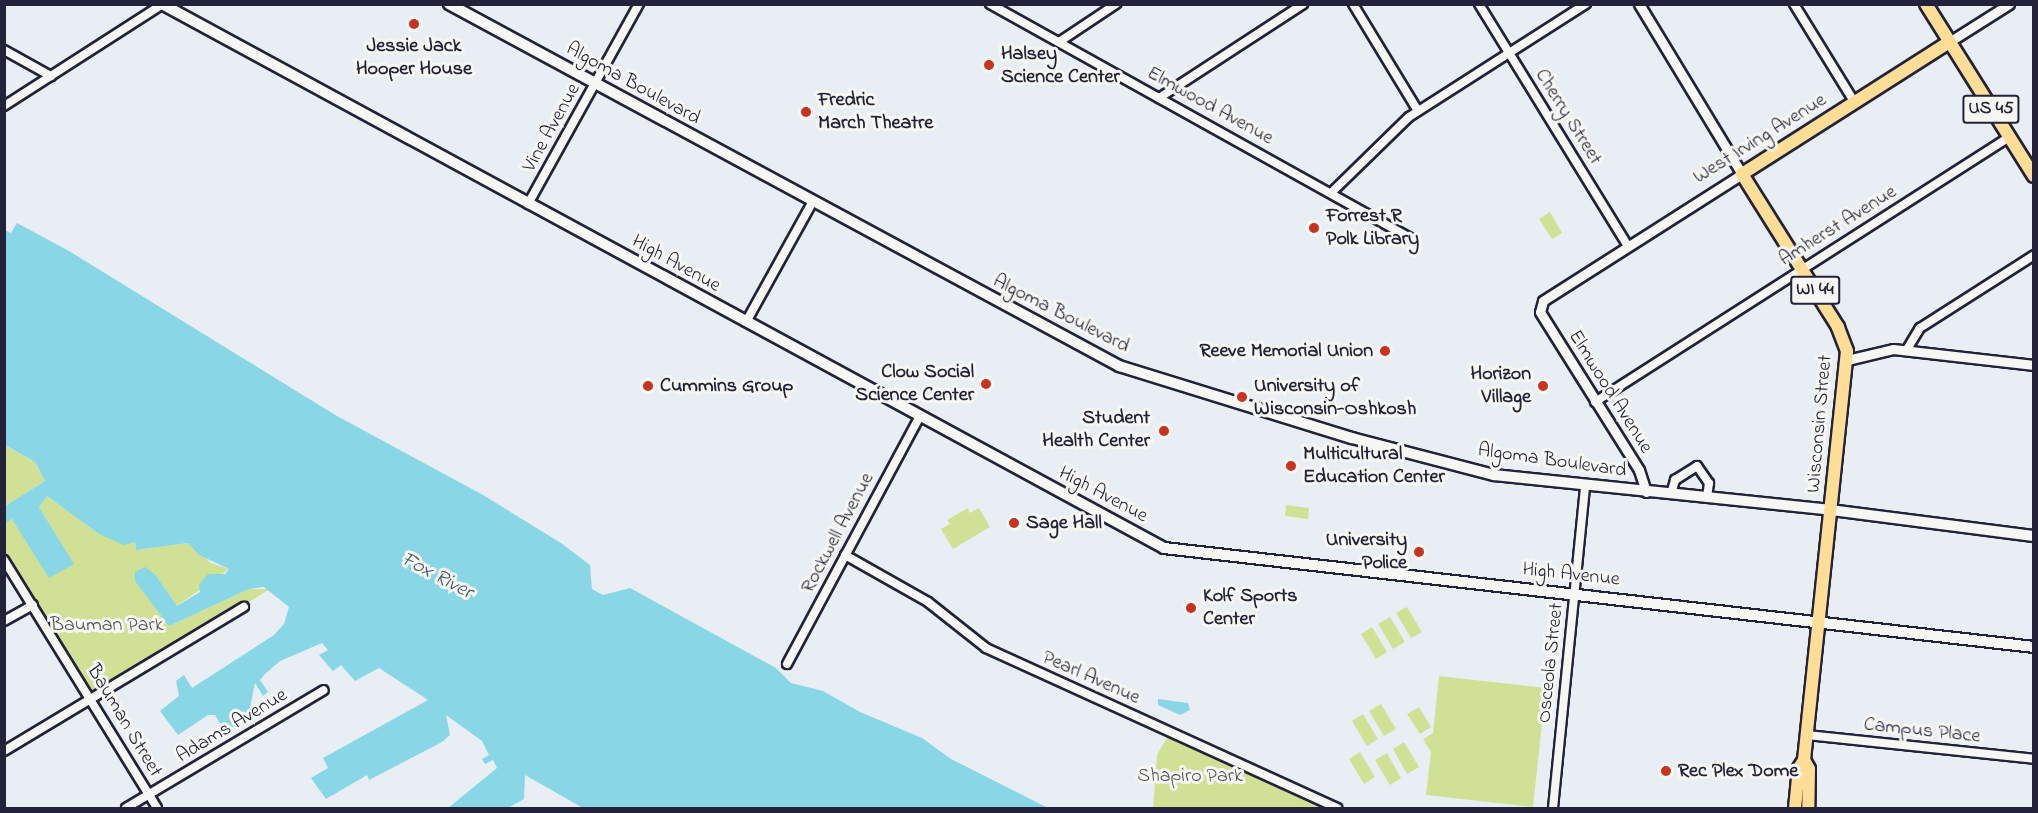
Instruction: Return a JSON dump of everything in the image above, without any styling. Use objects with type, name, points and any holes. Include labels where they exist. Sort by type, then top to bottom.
[{"type":"main road","name":"Algoma Boulevard","points":[[449,4],[1119,366],[1352,438],[1480,472],[1647,492],[1831,510],[2034,536]]},
{"type":"main road","name":"US 45","points":[[1926,4],[2034,176]]},
{"type":"main road","name":"High Avenue","points":[[162,5],[919,418],[1164,548],[2034,647]]},
{"type":"main road","name":"West Irving Avenue","points":[[1742,174],[1949,42]]},
{"type":"main road","name":"Wisconsin Street","points":[[1742,174],[1843,335],[1847,360],[1807,735],[1804,760],[1799,768],[1795,808]]},
{"type":"main road","name":"Wisconsin Street","points":[[1804,760],[1809,769],[1808,808]]},
{"type":"street","name":"Vine Avenue","points":[[528,204],[639,4]]},
{"type":"street","name":"Elmwood Avenue","points":[[990,4],[1413,239]]},
{"type":"street","points":[[1059,42],[1116,4]]},
{"type":"street","points":[[1159,98],[1303,4]]},
{"type":"street","points":[[1353,4],[1419,111]]},
{"type":"street","name":"Cherry Street","points":[[1479,4],[1628,246]]},
{"type":"street","points":[[1330,193],[1419,111],[1586,4]]},
{"type":"street","name":"Wisconsin Street","points":[[1639,4],[1742,174]]},
{"type":"street","points":[[1794,4],[1855,103]]},
{"type":"street","name":"West Irving Avenue","points":[[1949,42],[2009,4]]},
{"type":"street","points":[[4,106],[162,5]]},
{"type":"street","points":[[4,50],[51,76]]},
{"type":"street","name":"Amherst Avenue","points":[[1595,402],[2009,137]]},
{"type":"street","name":"West Irving Avenue","points":[[1540,312],[1543,301],[1742,174]]},
{"type":"street","points":[[746,322],[813,201]]},
{"type":"street","points":[[1906,351],[1920,328],[2034,255]]},
{"type":"street","name":"Elmwood Avenue","points":[[1540,312],[1639,470],[1647,492]]},
{"type":"street","points":[[1847,360],[1887,350],[2034,365]]},
{"type":"street","name":"Rockwell Avenue","points":[[787,664],[919,418]]},
{"type":"street","points":[[1671,494],[1675,480],[1697,466],[1708,483],[1707,498]]},
{"type":"street","name":"Osceola Street","points":[[1552,808],[1585,485]]},
{"type":"street","name":"Pearl Avenue","points":[[845,555],[928,602],[986,648],[1337,808]]},
{"type":"street","name":"Bauman Street","points":[[4,560],[92,699],[157,808]]},
{"type":"street","points":[[4,621],[33,605]]},
{"type":"street","points":[[4,752],[244,607]]},
{"type":"street","name":"Adams Avenue","points":[[126,808],[324,690]]},
{"type":"street","name":"Campus Place","points":[[1807,735],[2034,759]]},
{"type":"green space","points":[[1550,212],[1562,233],[1552,239],[1539,219]]},
{"type":"green space","points":[[4,445],[35,462],[45,481],[5,506]]},
{"type":"green space","name":"Bauman Park","points":[[47,496],[99,534],[135,542],[136,550],[188,543],[211,563],[229,569],[177,606],[155,574],[149,571],[138,582],[169,626],[249,589],[270,589],[92,699],[5,560],[4,522],[12,519],[73,563],[39,507]]},
{"type":"green space","points":[[1286,505],[1309,508],[1308,519],[1285,516]]},
{"type":"green space","points":[[968,508],[970,513],[979,508],[990,527],[953,549],[941,529],[950,524],[947,520]]},
{"type":"green space","points":[[1407,607],[1422,632],[1411,638],[1396,613]]},
{"type":"green space","points":[[1390,617],[1405,642],[1393,649],[1378,624]]},
{"type":"green space","points":[[1372,627],[1387,652],[1376,659],[1361,634]]},
{"type":"green space","points":[[1439,676],[1546,688],[1533,807],[1426,795],[1431,752],[1423,739],[1433,733]]},
{"type":"green space","points":[[1381,704],[1396,729],[1384,736],[1369,711]]},
{"type":"green space","points":[[1419,707],[1431,727],[1420,734],[1407,714]]},
{"type":"green space","points":[[1363,714],[1378,739],[1367,746],[1352,721]]},
{"type":"green space","name":"Shapiro Park","points":[[1170,732],[1302,793],[1325,808],[1153,808],[1157,755]]},
{"type":"green space","points":[[1404,742],[1419,767],[1407,774],[1393,749]]},
{"type":"green space","points":[[1360,752],[1375,777],[1364,784],[1349,759]]},
{"type":"green space","points":[[1387,753],[1401,778],[1390,785],[1375,760]]},
{"type":"water","name":"Fox River","points":[[17,223],[69,251],[337,416],[483,495],[561,543],[590,565],[592,589],[603,595],[630,588],[776,668],[791,683],[823,691],[860,712],[922,738],[951,759],[1048,808],[583,808],[525,775],[524,799],[508,808],[448,808],[497,768],[493,760],[485,764],[482,759],[489,755],[482,741],[446,715],[450,735],[442,742],[369,780],[367,775],[326,799],[311,778],[328,768],[323,758],[428,700],[379,668],[355,681],[341,665],[333,671],[319,655],[328,650],[322,643],[280,661],[265,674],[260,680],[268,692],[263,696],[255,683],[249,713],[226,733],[215,715],[208,715],[178,735],[160,711],[179,696],[176,681],[184,675],[192,688],[274,635],[284,624],[289,607],[264,587],[249,589],[169,626],[135,581],[135,572],[145,567],[155,574],[177,606],[200,592],[199,585],[208,574],[225,574],[229,569],[199,555],[188,543],[136,550],[135,542],[124,545],[99,534],[47,496],[39,507],[74,564],[49,578],[12,519],[5,523],[5,506],[45,481],[35,462],[5,445],[5,230],[11,233]]},
{"type":"water","points":[[1158,699],[1188,703],[1190,710],[1180,715],[1158,705]]},
{"type":"place","name":"Jessie Jack Hooper House","points":[[414,24]]},
{"type":"place","name":"Halsey Science Center","points":[[989,65]]},
{"type":"place","name":"Fredric March Theatre","points":[[806,112]]},
{"type":"place","name":"Forrest R Polk Library","points":[[1314,228]]},
{"type":"place","name":"Reeve Memorial Union","points":[[1385,351]]},
{"type":"place","name":"Clow Social Science Center","points":[[986,384]]},
{"type":"place","name":"Cummins Group","points":[[648,386]]},
{"type":"place","name":"Horizon Village","points":[[1543,386]]},
{"type":"place","name":"University of Wisconsin-Oshkosh","points":[[1242,397]]},
{"type":"place","name":"Student Health Center","points":[[1164,431]]},
{"type":"place","name":"Multicultural Education Center","points":[[1291,466]]},
{"type":"place","name":"Sage Hall","points":[[1014,523]]},
{"type":"place","name":"University Police","points":[[1419,552]]},
{"type":"place","name":"Kolf Sports Center","points":[[1191,608]]},
{"type":"place","name":"Rec Plex Dome","points":[[1666,771]]}]
